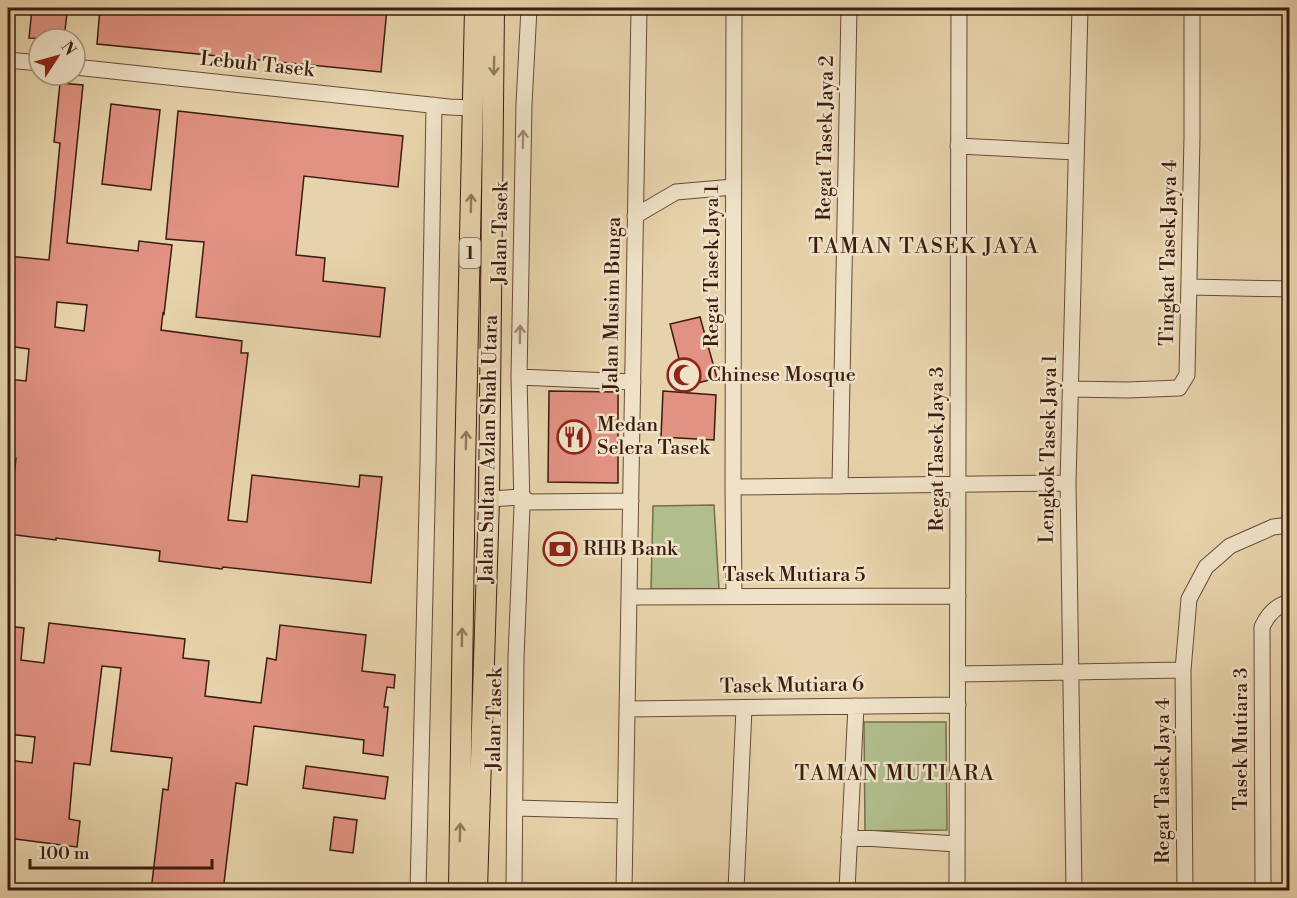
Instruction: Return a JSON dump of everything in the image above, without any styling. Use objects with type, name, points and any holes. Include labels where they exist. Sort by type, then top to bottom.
[{"type":"main road","name":"Jalan Sultan Azlan Shah Utara","points":[[459,891],[463,565],[475,8]]},
{"type":"main road","name":"Jalan Sultan Azlan Shah Utara","points":[[477,891],[487,503],[494,8]]},
{"type":"main road","points":[[463,565],[470,558],[474,511],[487,503],[470,488],[465,466]]},
{"type":"street","name":"Jalan Tasek","points":[[514,891],[516,658],[525,502],[519,377],[524,104],[529,8]]},
{"type":"street","name":"Jalan Musim Bunga","points":[[624,891],[639,8]]},
{"type":"street","name":"Regat Tasek Jaya 1","points":[[734,8],[734,596]]},
{"type":"street","name":"Regat Tasek Jaya 2","points":[[840,486],[849,8]]},
{"type":"street","name":"Regat Tasek Jaya 3","points":[[957,891],[959,8]]},
{"type":"street","name":"Lengkok Tasek Jaya 1","points":[[1074,891],[1068,483],[1080,8]]},
{"type":"street","name":"Tingkat Tasek Jaya 4","points":[[1071,389],[1179,388],[1187,375],[1192,8]]},
{"type":"street","points":[[8,60],[27,62]]},
{"type":"street","name":"Lebuh Tasek","points":[[87,68],[473,108]]},
{"type":"street","points":[[418,891],[434,105]]},
{"type":"street","points":[[958,146],[1076,152]]},
{"type":"street","points":[[635,216],[676,192],[734,187]]},
{"type":"street","points":[[1190,286],[1290,289]]},
{"type":"street","points":[[519,377],[633,381]]},
{"type":"street","points":[[733,488],[1068,483]]},
{"type":"street","points":[[487,503],[631,501]]},
{"type":"street","name":"Regat Tasek Jaya 4","points":[[1185,891],[1183,670],[1189,600],[1206,567],[1230,546],[1273,527],[1290,525]]},
{"type":"street","name":"Tasek Mutiara 5","points":[[629,597],[958,596]]},
{"type":"street","name":"Tasek Mutiara 3","points":[[1263,891],[1262,627],[1268,615],[1281,604],[1290,602]]},
{"type":"street","points":[[958,674],[1183,670]]},
{"type":"street","name":"Tasek Mutiara 6","points":[[627,709],[958,705]]},
{"type":"street","points":[[847,891],[856,706]]},
{"type":"street","points":[[736,891],[744,708]]},
{"type":"street","points":[[515,808],[626,811]]},
{"type":"street","points":[[849,837],[957,844]]},
{"type":"green space","points":[[714,505],[719,589],[651,589],[653,506]]},
{"type":"green space","points":[[864,722],[946,722],[947,830],[865,831]]},
{"type":"building","points":[[100,8],[387,8],[381,72],[97,44]]},
{"type":"building","points":[[32,9],[67,13],[65,27],[30,27]]},
{"type":"building","points":[[60,87],[83,87],[67,243],[138,251],[139,241],[172,245],[161,330],[242,341],[241,353],[248,353],[228,520],[247,522],[252,475],[359,487],[360,475],[382,477],[371,583],[159,561],[160,551],[8,534],[16,458],[8,456],[8,379],[26,381],[29,349],[8,346],[8,256],[49,260],[60,143],[54,142]],"holes":[[[57,302],[87,305],[84,331],[55,327]]]},
{"type":"building","points":[[111,104],[160,110],[151,190],[102,184]]},
{"type":"building","points":[[178,111],[403,136],[398,187],[304,176],[296,255],[325,258],[323,281],[385,288],[380,337],[196,317],[204,242],[166,239]]},
{"type":"building","points":[[700,317],[717,378],[686,386],[670,324]]},
{"type":"building","name":"Medan Selera Tasek","points":[[549,391],[618,392],[618,483],[548,482]]},
{"type":"building","points":[[663,391],[716,395],[714,440],[661,437]]},
{"type":"building","points":[[49,623],[185,639],[183,658],[209,661],[205,696],[261,703],[267,658],[276,660],[280,625],[366,635],[362,671],[395,675],[394,688],[387,687],[384,707],[388,707],[383,756],[363,753],[364,740],[254,726],[247,785],[236,783],[223,891],[151,891],[163,789],[168,790],[172,758],[111,751],[121,668],[102,666],[90,765],[74,763],[69,819],[80,821],[77,847],[8,838],[8,760],[32,763],[35,737],[8,734],[8,626],[24,628],[21,660],[44,663]]},
{"type":"building","points":[[306,766],[388,777],[385,799],[303,788]]},
{"type":"building","points":[[334,817],[357,820],[353,853],[330,850]]},
{"type":"place","name":"Chinese Mosque","points":[[684,375]]},
{"type":"place","name":"Medan Selera Tasek","points":[[574,437]]},
{"type":"place","name":"RHB Bank","points":[[560,549]]},
{"type":"district","name":"TAMAN TASEK JAYA","points":[[924,247]]},
{"type":"district","name":"TAMAN MUTIARA","points":[[895,774]]}]
